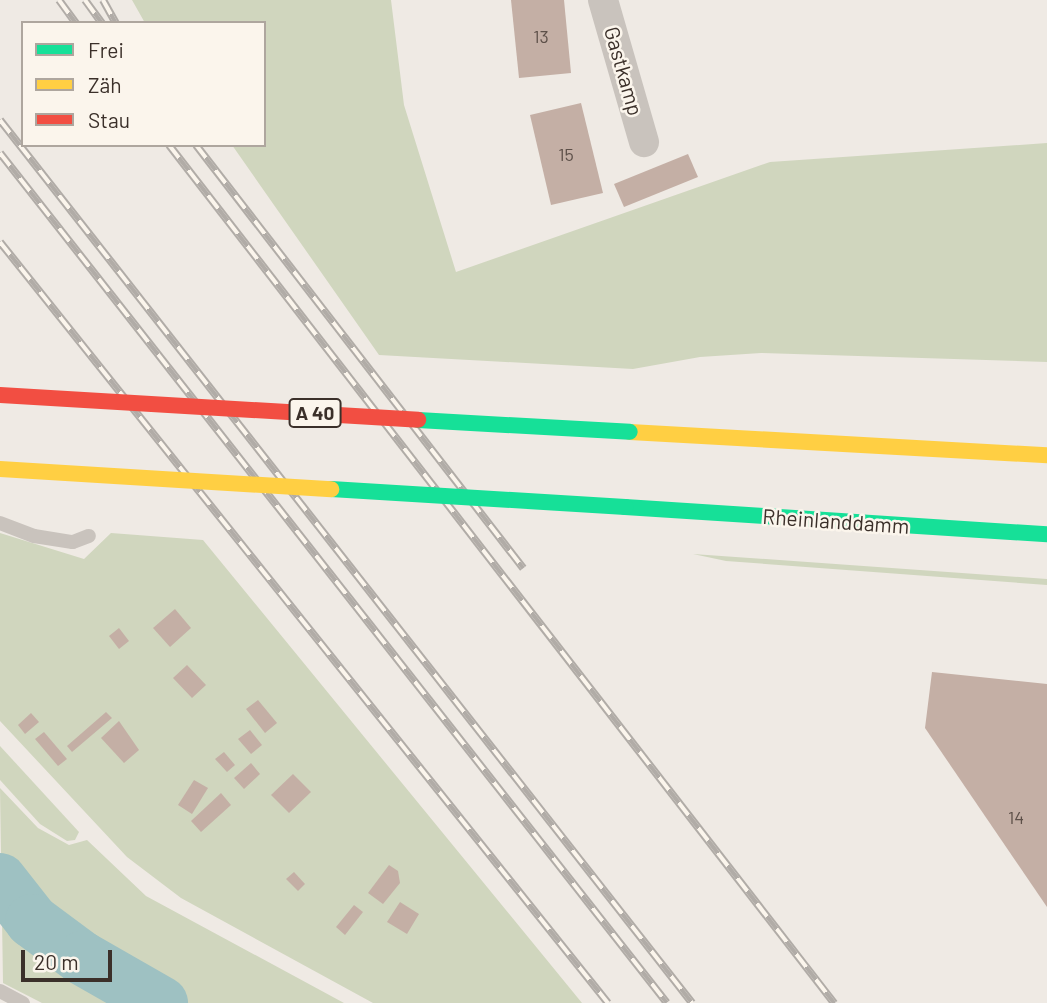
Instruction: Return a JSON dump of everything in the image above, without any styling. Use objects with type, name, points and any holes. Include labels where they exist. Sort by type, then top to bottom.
[{"type":"highway","name":"A 40","points":[[0,394],[1047,455]]},
{"type":"highway","name":"Rheinlanddamm","points":[[0,469],[1047,534]]},
{"type":"street","name":"Gastkamp","points":[[603,0],[644,142]]},
{"type":"lane","points":[[0,523],[34,536],[74,542],[89,536]]},
{"type":"lane","points":[[0,991],[23,1003]]},
{"type":"green space","points":[[132,0],[391,0],[404,105],[456,272],[770,162],[1047,143],[1047,362],[761,353],[700,357],[633,369],[379,355],[233,147],[266,147],[266,21],[144,21]]},
{"type":"green space","points":[[0,533],[84,559],[111,533],[203,540],[582,1003],[373,1003],[181,898],[127,857],[0,721]]},
{"type":"green space","points":[[693,554],[1047,579],[1047,585],[726,561]]},
{"type":"green space","points":[[0,746],[79,832],[75,840],[67,841],[40,824],[0,780]]},
{"type":"green space","points":[[0,788],[38,828],[69,845],[87,840],[146,896],[344,1003],[42,1003],[3,983]]},
{"type":"building","points":[[511,0],[564,0],[571,73],[519,78]]},
{"type":"building","points":[[581,103],[603,193],[551,205],[530,115]]},
{"type":"building","points":[[688,154],[698,177],[624,207],[614,184]]},
{"type":"building","points":[[175,609],[191,628],[170,647],[153,628]]},
{"type":"building","points":[[119,628],[129,641],[119,649],[109,636]]},
{"type":"building","points":[[187,665],[206,685],[192,698],[173,678]]},
{"type":"building","points":[[932,672],[1047,684],[1047,907],[925,728]]},
{"type":"building","points":[[258,700],[277,723],[265,733],[246,709]]},
{"type":"building","points":[[106,712],[112,718],[72,752],[67,746]]},
{"type":"building","points":[[31,713],[39,722],[25,734],[18,725]]},
{"type":"building","points":[[119,721],[139,750],[124,763],[101,738]]},
{"type":"building","points":[[250,730],[262,745],[251,754],[238,739]]},
{"type":"building","points":[[44,732],[67,759],[58,766],[35,739]]},
{"type":"building","points":[[224,752],[235,765],[227,772],[215,759]]},
{"type":"building","points":[[251,763],[260,774],[244,789],[234,778]]},
{"type":"building","points":[[293,774],[311,792],[289,813],[271,795]]},
{"type":"building","points":[[194,780],[208,788],[192,814],[178,805]]},
{"type":"building","points":[[221,793],[231,805],[201,832],[191,821]]},
{"type":"building","points":[[389,865],[398,871],[400,883],[383,904],[368,893]]},
{"type":"building","points":[[294,872],[305,884],[298,891],[286,879]]},
{"type":"building","points":[[400,902],[419,914],[407,934],[387,922]]},
{"type":"building","points":[[354,905],[363,912],[345,935],[336,927]]},
{"type":"waterway","points":[[0,880],[32,921],[82,958],[161,1003]]},
{"type":"railway","points":[[59,0],[75,21]]},
{"type":"railway","points":[[85,0],[101,21]]},
{"type":"railway","points":[[103,0],[115,21]]},
{"type":"railway","points":[[0,120],[21,147]]},
{"type":"railway","points":[[21,147],[692,1003]]},
{"type":"railway","points":[[171,147],[834,1003]]},
{"type":"railway","points":[[198,147],[523,568]]},
{"type":"railway","points":[[0,153],[667,1003]]},
{"type":"railway","points":[[0,242],[608,1003]]},
{"type":"traffic: fast","points":[[418,420],[630,432]]},
{"type":"traffic: fast","points":[[331,489],[625,507]]},
{"type":"traffic: fast","points":[[625,507],[1047,534]]},
{"type":"traffic: slow","points":[[630,432],[1047,455]]},
{"type":"traffic: slow","points":[[0,469],[331,489]]},
{"type":"traffic: jam","points":[[0,395],[418,420]]}]
